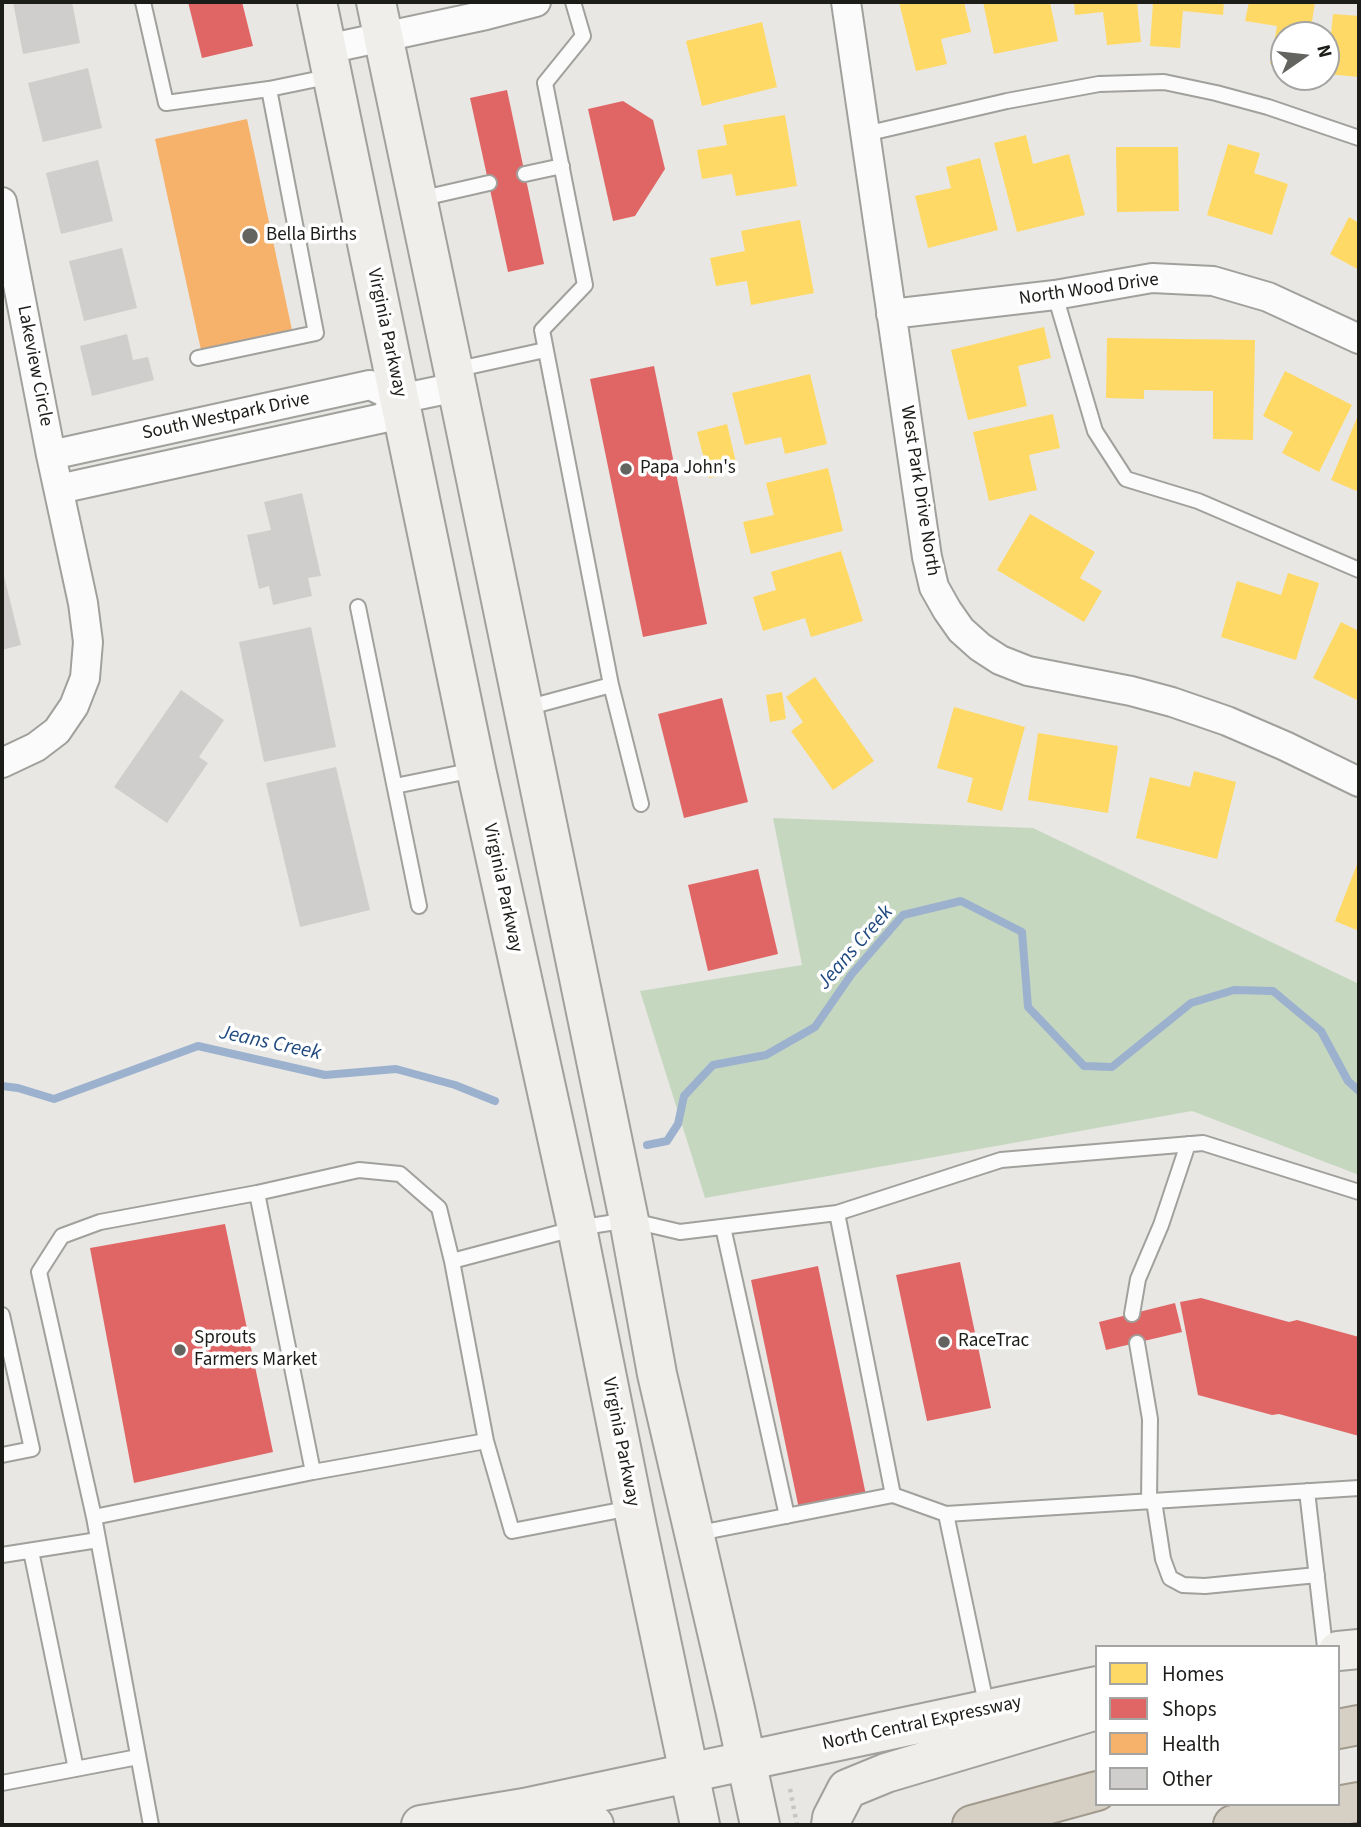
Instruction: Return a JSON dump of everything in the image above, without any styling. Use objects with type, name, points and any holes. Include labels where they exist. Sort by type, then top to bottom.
[{"type":"highway","points":[[1340,1729],[1359,1725]]},
{"type":"highway","points":[[972,1825],[1095,1792]]},
{"type":"highway","points":[[1340,1805],[1359,1802]]},
{"type":"highway","points":[[1233,1825],[1337,1806]]},
{"type":"main road","name":"Virginia Parkway","points":[[317,2],[476,769],[577,1228],[700,1825]]},
{"type":"main road","points":[[379,20],[456,378],[629,1220],[657,1374],[760,1825]]},
{"type":"main road","points":[[1340,1651],[1359,1649]]},
{"type":"main road","name":"North Central Expressway","points":[[421,1825],[524,1808],[1095,1686]]},
{"type":"main road","points":[[831,1825],[847,1789],[886,1773],[1095,1711]]},
{"type":"main road","points":[[524,1808],[594,1825]]},
{"type":"street","points":[[330,63],[379,20],[536,2]]},
{"type":"street","name":"West Park Drive North","points":[[846,2],[927,557],[934,587],[947,610],[961,630],[1000,660],[1028,671],[1131,691],[1172,702],[1227,721],[1359,782]]},
{"type":"street","name":"Lakeview Circle","points":[[2,202],[88,642],[85,678],[74,706],[57,731],[36,747],[2,763]]},
{"type":"street","name":"North Wood Drive","points":[[891,314],[1055,295],[1153,278],[1213,281],[1268,297],[1359,339]]},
{"type":"street","name":"South Westpark Drive","points":[[59,489],[383,418],[399,399],[456,378]]},
{"type":"street","name":"South Westpark Drive","points":[[51,455],[370,385],[399,399]]},
{"type":"lane","points":[[143,2],[166,103],[269,89],[330,63]]},
{"type":"lane","points":[[573,2],[583,36],[545,83],[585,285],[542,331],[611,685],[641,804]]},
{"type":"lane","points":[[865,134],[1098,84],[1164,82],[1268,107],[1359,138]]},
{"type":"lane","points":[[198,358],[316,333],[269,89]]},
{"type":"lane","points":[[525,174],[562,166]]},
{"type":"lane","points":[[418,200],[489,183]]},
{"type":"lane","points":[[1055,295],[1095,431],[1126,479],[1198,501],[1359,570]]},
{"type":"lane","points":[[456,378],[545,350]]},
{"type":"lane","points":[[358,607],[419,906]]},
{"type":"lane","points":[[523,708],[611,685]]},
{"type":"lane","points":[[394,786],[476,769]]},
{"type":"lane","points":[[452,1261],[577,1228],[629,1220],[680,1232],[837,1213],[1002,1160],[1188,1144],[1203,1143],[1359,1192]]},
{"type":"lane","points":[[1132,1314],[1138,1279],[1161,1225],[1188,1144]]},
{"type":"lane","points":[[151,1825],[94,1517],[39,1272],[62,1236],[100,1222],[257,1193],[359,1170],[400,1174],[439,1208],[452,1261],[486,1441],[512,1531],[633,1508]]},
{"type":"lane","points":[[257,1193],[313,1472]]},
{"type":"lane","points":[[837,1213],[893,1495]]},
{"type":"lane","points":[[723,1227],[787,1516]]},
{"type":"lane","points":[[2,1315],[32,1449],[2,1455]]},
{"type":"lane","points":[[1137,1343],[1150,1419],[1152,1501],[1163,1559],[1170,1578],[1183,1585],[1205,1587],[1317,1576]]},
{"type":"lane","points":[[94,1517],[313,1472],[486,1441]]},
{"type":"lane","points":[[693,1535],[893,1495],[946,1514],[1359,1488]]},
{"type":"lane","points":[[1307,1491],[1325,1645]]},
{"type":"lane","points":[[946,1514],[987,1709]]},
{"type":"lane","points":[[2,1555],[98,1540]]},
{"type":"lane","points":[[31,1550],[76,1769]]},
{"type":"lane","points":[[2,1783],[138,1757]]},
{"type":"path","points":[[790,1789],[797,1825]]},
{"type":"green space","points":[[773,818],[1033,828],[1359,984],[1359,1175],[1192,1111],[705,1198],[640,991],[802,965]]},
{"type":"building: Homes","points":[[899,2],[964,2],[971,32],[941,39],[947,64],[916,71]]},
{"type":"building: Homes","points":[[983,2],[1050,2],[1058,41],[994,54]]},
{"type":"building: Homes","points":[[1074,2],[1137,2],[1141,42],[1107,45],[1103,12],[1075,15]]},
{"type":"building: Homes","points":[[1153,2],[1224,2],[1223,15],[1183,11],[1180,48],[1150,46]]},
{"type":"building: Homes","points":[[1249,2],[1315,2],[1312,21],[1270,21],[1270,25],[1245,21]]},
{"type":"building: Homes","points":[[1333,14],[1359,16],[1359,77],[1340,75],[1340,21],[1332,21]]},
{"type":"building: Homes","points":[[762,22],[777,87],[702,106],[686,41]]},
{"type":"building: Homes","points":[[785,115],[797,186],[736,196],[732,174],[702,179],[697,150],[727,145],[723,125]]},
{"type":"building: Homes","points":[[1026,135],[1033,164],[1069,154],[1085,215],[1017,232],[994,143]]},
{"type":"building: Homes","points":[[1228,144],[1260,153],[1254,173],[1288,184],[1272,235],[1207,215]]},
{"type":"building: Homes","points":[[1116,147],[1178,147],[1179,211],[1117,212]]},
{"type":"building: Homes","points":[[980,158],[998,230],[928,248],[915,196],[951,188],[946,167]]},
{"type":"building: Homes","points":[[1349,217],[1359,223],[1359,270],[1330,254]]},
{"type":"building: Homes","points":[[800,220],[814,293],[751,305],[747,281],[716,286],[710,258],[745,251],[741,231]]},
{"type":"building: Homes","points":[[1044,327],[1051,358],[1018,366],[1027,406],[968,420],[951,350]]},
{"type":"building: Homes","points":[[1107,338],[1255,340],[1253,440],[1213,439],[1213,391],[1144,390],[1144,399],[1106,398]]},
{"type":"building: Homes","points":[[1285,371],[1352,405],[1319,472],[1282,453],[1293,432],[1263,416]]},
{"type":"building: Homes","points":[[810,374],[827,444],[785,454],[781,437],[745,445],[732,393]]},
{"type":"building: Homes","points":[[1359,413],[1359,492],[1331,480]]},
{"type":"building: Homes","points":[[1053,414],[1060,448],[1029,455],[1037,490],[989,501],[973,432]]},
{"type":"building: Homes","points":[[727,424],[738,471],[709,478],[697,432]]},
{"type":"building: Homes","points":[[828,468],[843,531],[751,554],[743,522],[774,515],[766,483]]},
{"type":"building: Homes","points":[[1030,514],[1095,552],[1080,578],[1102,591],[1084,622],[997,570]]},
{"type":"building: Homes","points":[[841,551],[863,621],[811,637],[805,618],[763,631],[753,597],[776,590],[771,572]]},
{"type":"building: Homes","points":[[1288,573],[1319,583],[1296,660],[1221,637],[1237,581],[1281,595]]},
{"type":"building: Homes","points":[[1341,622],[1359,631],[1359,701],[1313,678]]},
{"type":"building: Homes","points":[[815,677],[874,761],[833,790],[791,731],[803,722],[786,697]]},
{"type":"building: Homes","points":[[782,692],[786,719],[770,722],[766,695]]},
{"type":"building: Homes","points":[[954,707],[1025,727],[1002,811],[967,802],[973,778],[937,768]]},
{"type":"building: Homes","points":[[1038,733],[1118,746],[1108,813],[1028,800]]},
{"type":"building: Homes","points":[[1194,771],[1236,782],[1217,859],[1136,838],[1150,777],[1190,787]]},
{"type":"building: Homes","points":[[1359,859],[1359,931],[1335,921]]},
{"type":"building: Shops","points":[[188,2],[242,2],[253,46],[202,58]]},
{"type":"building: Shops","points":[[507,90],[544,264],[508,272],[470,98]]},
{"type":"building: Shops","points":[[623,101],[653,120],[665,169],[635,216],[613,221],[588,109]]},
{"type":"building: Shops","points":[[654,366],[707,624],[643,637],[590,379]]},
{"type":"building: Shops","points":[[722,698],[748,802],[684,818],[658,714]]},
{"type":"building: Shops","points":[[758,869],[778,954],[708,971],[688,885]]},
{"type":"building: Shops","name":"Sprouts Farmers Market","points":[[225,1224],[273,1452],[134,1483],[90,1248]]},
{"type":"building: Shops","name":"RaceTrac","points":[[960,1262],[991,1408],[927,1421],[896,1275]]},
{"type":"building: Shops","points":[[818,1266],[866,1495],[799,1509],[751,1280]]},
{"type":"building: Shops","points":[[1201,1298],[1289,1322],[1297,1320],[1359,1337],[1359,1436],[1198,1395],[1180,1302]]},
{"type":"building: Shops","points":[[1175,1303],[1182,1332],[1106,1350],[1099,1322]]},
{"type":"building: Health","points":[[247,119],[292,330],[201,350],[155,139]]},
{"type":"building: Other","points":[[13,2],[72,2],[80,43],[23,54]]},
{"type":"building: Other","points":[[88,68],[102,128],[43,142],[28,83]]},
{"type":"building: Other","points":[[98,160],[113,221],[61,234],[46,173]]},
{"type":"building: Other","points":[[122,248],[137,308],[84,321],[69,261]]},
{"type":"building: Other","points":[[127,334],[133,360],[148,357],[154,380],[92,396],[80,346]]},
{"type":"building: Other","points":[[302,493],[321,576],[308,578],[312,596],[273,605],[269,586],[259,589],[247,535],[271,530],[264,502]]},
{"type":"building: Other","points":[[2,568],[21,645],[2,650]]},
{"type":"building: Other","points":[[311,627],[336,747],[264,762],[239,642]]},
{"type":"building: Other","points":[[181,690],[224,720],[199,757],[208,763],[167,823],[114,787]]},
{"type":"building: Other","points":[[336,767],[370,910],[300,927],[266,783]]},
{"type":"waterway","name":"Jeans Creek","points":[[647,1145],[667,1141],[678,1124],[684,1096],[713,1065],[766,1055],[815,1027],[851,975],[903,915],[961,901],[1022,932],[1028,1007],[1084,1066],[1112,1067],[1191,1003],[1234,990],[1273,991],[1321,1031],[1348,1081],[1359,1091]]},
{"type":"waterway","name":"Jeans Creek","points":[[2,1086],[54,1099],[198,1046],[325,1075],[396,1069],[455,1085],[495,1101]]},
{"type":"place","name":"Bella Births","points":[[250,236]]},
{"type":"place","name":"Papa John's","points":[[626,469]]},
{"type":"place","name":"RaceTrac","points":[[944,1342]]},
{"type":"place","name":"Sprouts Farmers Market","points":[[180,1350]]}]
